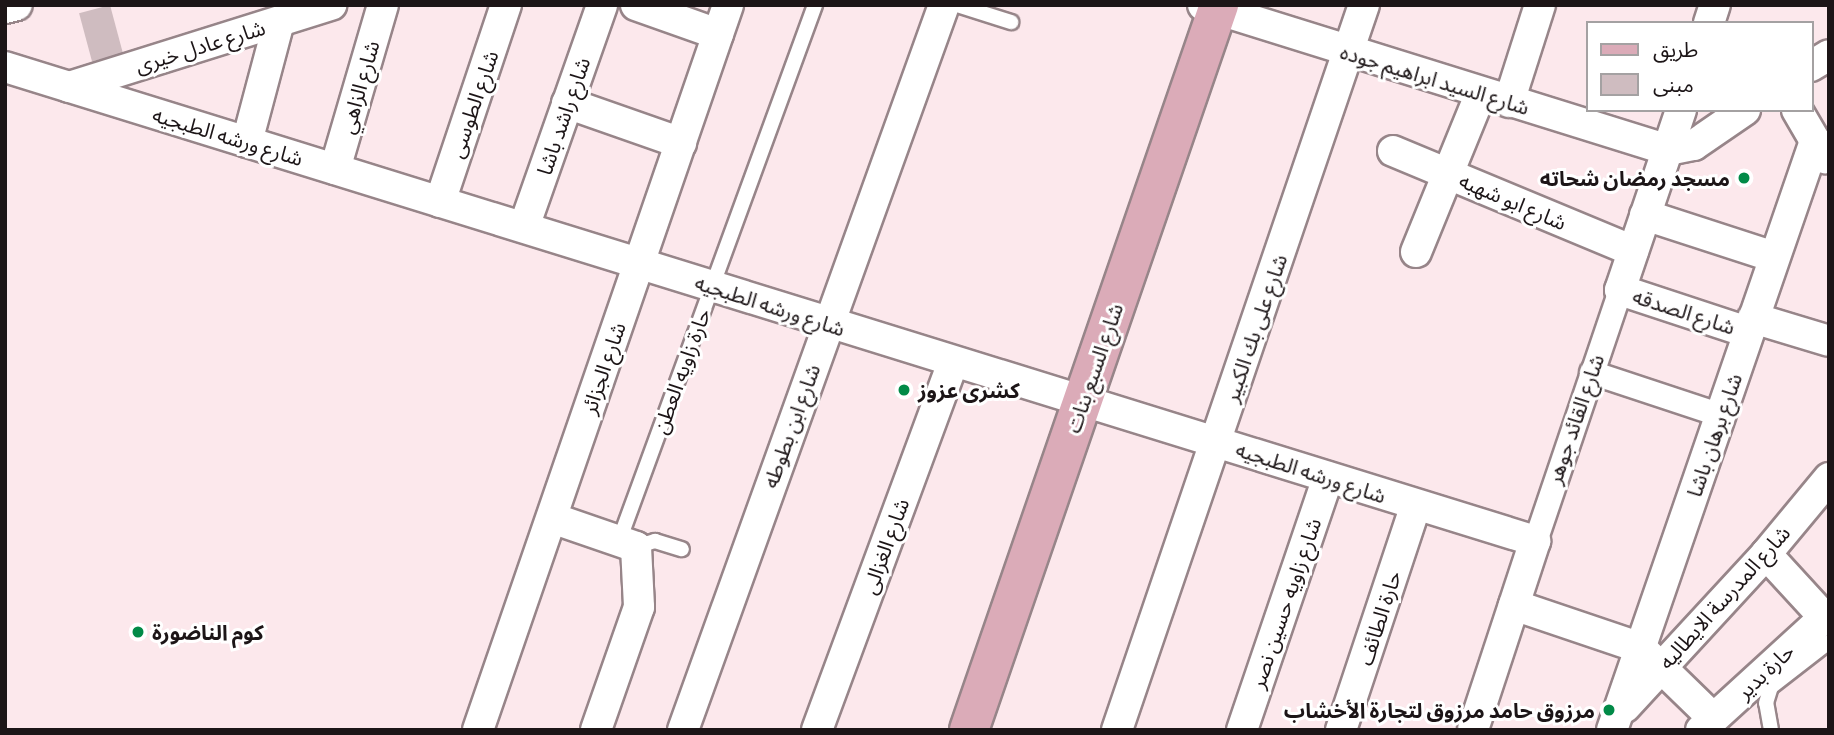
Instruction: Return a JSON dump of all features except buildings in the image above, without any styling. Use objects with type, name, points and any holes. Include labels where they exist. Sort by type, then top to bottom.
[{"type":"main road","name":"شارع السبع بنات","points":[[969,730],[1213,7]]},
{"type":"street","points":[[5,8],[17,5]]},
{"type":"street","name":"شارع عادل خيرى","points":[[69,87],[331,5]]},
{"type":"street","name":"شارع الزاهي","points":[[335,169],[383,5]]},
{"type":"street","name":"شارع الطوسى","points":[[440,202],[506,5]]},
{"type":"street","name":"شارع راشد باشا","points":[[524,228],[602,5]]},
{"type":"street","points":[[636,5],[718,34]]},
{"type":"street","name":"شارع الجزائر","points":[[478,730],[728,5]]},
{"type":"street","name":"شارع على بك الكبير","points":[[1117,730],[1364,5]]},
{"type":"street","name":"شارع ابن بطوطه","points":[[683,730],[827,323],[943,7]]},
{"type":"street","name":"شارع السيد ابراهيم جوده","points":[[1213,7],[1668,150]]},
{"type":"street","points":[[1509,102],[1534,7]]},
{"type":"street","points":[[247,142],[279,22]]},
{"type":"street","points":[[1813,65],[1829,55]]},
{"type":"street","name":"شارع ورشه الطبجيه","points":[[5,67],[1535,541]]},
{"type":"street","points":[[1416,252],[1481,93]]},
{"type":"street","points":[[567,103],[681,143]]},
{"type":"street","name":"شارع القائد جوهر","points":[[1473,730],[1680,112]]},
{"type":"street","points":[[1668,150],[1694,145],[1742,112]]},
{"type":"street","points":[[1798,112],[1822,153]]},
{"type":"street","name":"شارع ابو شهبه","points":[[1393,151],[1633,251]]},
{"type":"street","name":"شارع برهان باشا","points":[[1651,658],[1721,415],[1774,257],[1822,153]]},
{"type":"street","points":[[1645,215],[1774,257]]},
{"type":"street","name":"شارع الصدقه","points":[[1620,290],[1751,325],[1829,341]]},
{"type":"street","name":"شارع الغزالى","points":[[817,730],[953,362]]},
{"type":"street","points":[[1591,372],[1721,415]]},
{"type":"street","name":"شارع زاويه حسين نصر","points":[[1242,730],[1328,477]]},
{"type":"street","name":"شارع المدرسة الايطاليه","points":[[1615,722],[1651,658],[1766,554],[1829,478]]},
{"type":"street","name":"حارة الطائف","points":[[1347,728],[1416,505]]},
{"type":"street","points":[[552,518],[628,544]]},
{"type":"street","name":"حارة زاويه العطن","points":[[596,730],[639,607],[628,544]]},
{"type":"street","points":[[1766,554],[1827,624]]},
{"type":"street","points":[[1514,606],[1651,658],[1707,724]]},
{"type":"street","name":"حارة بدير","points":[[1707,724],[1827,624]]},
{"type":"lane","name":"حارة زاويه العطن","points":[[628,544],[712,286],[815,5]]},
{"type":"lane","points":[[943,7],[1011,22]]},
{"type":"lane","points":[[628,544],[655,541],[682,549]]},
{"type":"lane","points":[[1771,730],[1766,703],[1771,687],[1827,624]]},
{"type":"place","name":"مسجد رمضان شحاته","points":[[1744,178]]},
{"type":"place","name":"كشرى عزوز","points":[[904,390]]},
{"type":"place","name":"كوم الناضورة","points":[[138,632]]},
{"type":"place","name":"مرزوق حامد مرزوق لتجارة الأخشاب","points":[[1609,710]]}]
